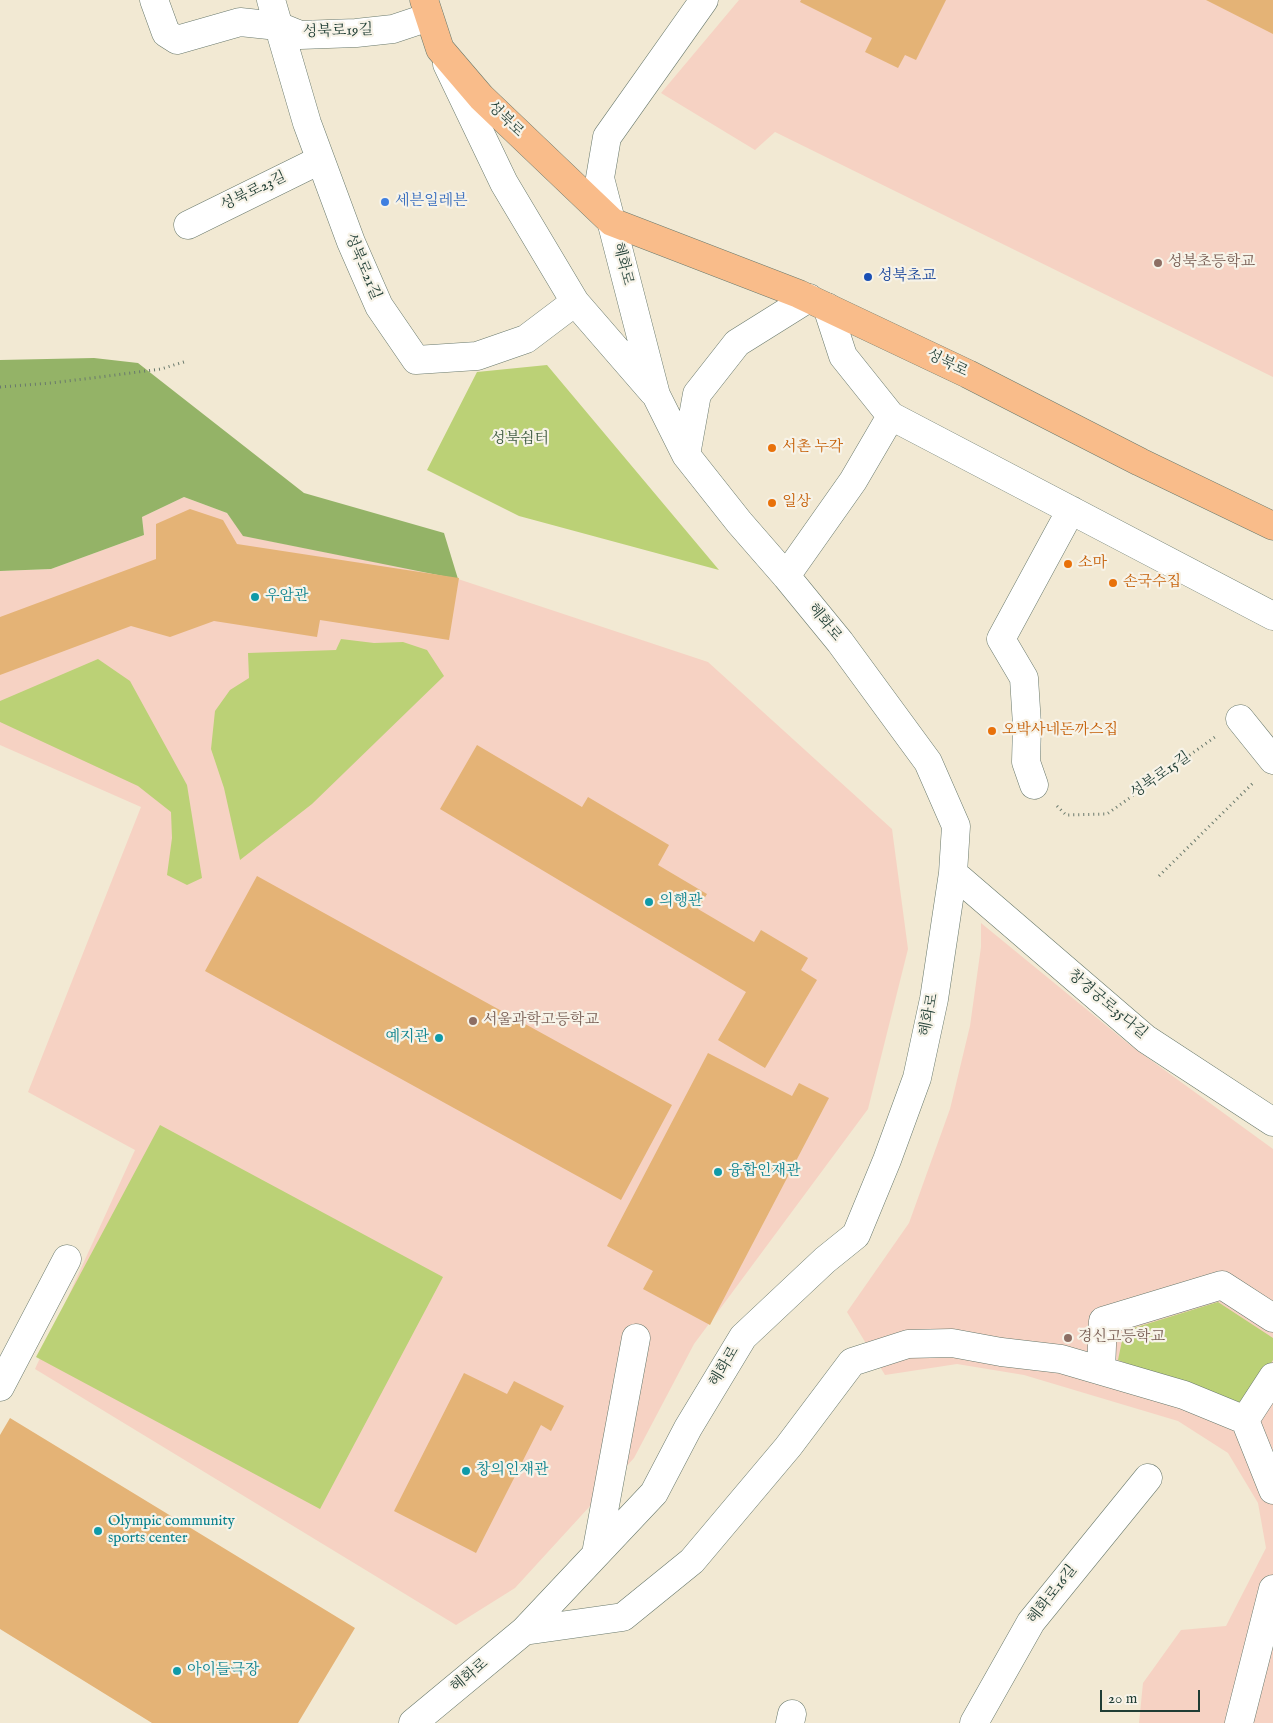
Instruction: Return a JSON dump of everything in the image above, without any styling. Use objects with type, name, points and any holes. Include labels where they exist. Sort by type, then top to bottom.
[{"type":"main road","name":"성북로","points":[[426,8],[440,49],[481,97],[612,222],[711,259],[818,303],[968,374],[1149,466],[1273,526]]},
{"type":"street","name":"성북로19길","points":[[154,0],[166,34],[177,40],[240,22],[278,26],[300,35],[356,33],[393,28],[426,8]]},
{"type":"street","name":"성북로21길","points":[[271,0],[320,160],[351,242],[379,306],[416,360],[477,356],[526,339],[575,302]]},
{"type":"street","points":[[612,222],[600,178],[607,137],[704,0]]},
{"type":"street","points":[[440,49],[504,183],[575,302],[656,395]]},
{"type":"street","name":"성북로23길","points":[[188,225],[320,160]]},
{"type":"street","name":"혜화로","points":[[413,1723],[524,1631],[654,1493],[688,1428],[743,1337],[825,1260],[856,1235],[887,1160],[917,1078],[934,999],[953,873],[956,826],[928,762],[840,642],[739,522],[686,455],[656,395],[612,222]]},
{"type":"street","points":[[686,455],[697,394],[737,343],[818,303],[843,356],[891,416],[1273,616]]},
{"type":"street","points":[[786,576],[853,481],[891,416]]},
{"type":"street","points":[[1034,785],[1026,762],[1028,725],[1024,678],[1001,639],[1071,510]]},
{"type":"street","points":[[1240,719],[1266,769]]},
{"type":"street","name":"창경궁로35다길","points":[[953,873],[1146,1039],[1273,1122]]},
{"type":"street","points":[[1,1384],[68,1259]]},
{"type":"street","points":[[1101,1370],[1103,1321],[1204,1290],[1222,1285],[1273,1318]]},
{"type":"street","points":[[596,1554],[636,1338]]},
{"type":"street","points":[[524,1631],[623,1617],[692,1561],[788,1446],[852,1362],[908,1344],[952,1343],[1000,1352],[1061,1359],[1184,1395],[1245,1420],[1273,1490]]},
{"type":"street","points":[[1245,1420],[1273,1377]]},
{"type":"street","name":"혜화로16길","points":[[974,1723],[1031,1622],[1148,1478]]},
{"type":"street","points":[[1239,1723],[1273,1589]]},
{"type":"path","points":[[0,387],[51,383],[161,369],[187,361]]},
{"type":"path","name":"성북로15길","points":[[1034,785],[1066,814],[1106,814],[1240,719]]},
{"type":"path","points":[[1159,876],[1266,769]]},
{"type":"shaded area","name":"성북초등학교","points":[[739,0],[1273,0],[1273,377],[775,132],[755,150],[661,93]]},
{"type":"shaded area","name":"서울과학고등학교","points":[[184,497],[227,513],[244,536],[452,577],[708,662],[892,829],[908,949],[868,1109],[694,1344],[634,1458],[515,1588],[456,1625],[35,1369],[135,1150],[28,1092],[141,807],[0,745],[0,571],[51,569],[144,535],[142,517]]},
{"type":"shaded area","name":"경신고등학교","points":[[981,923],[1130,1045],[1273,1149],[1273,1723],[1139,1723],[1143,1683],[1181,1630],[1226,1626],[1266,1548],[1258,1503],[1228,1453],[1178,1421],[1024,1375],[957,1364],[885,1375],[847,1312],[909,1223],[950,1109],[970,1026],[981,947]]},
{"type":"green space","points":[[94,358],[138,363],[304,493],[444,533],[458,579],[243,536],[227,513],[184,497],[142,517],[144,535],[51,569],[0,571],[0,360]]},
{"type":"green space","name":"성북쉼터","points":[[547,365],[719,570],[519,516],[427,470],[477,372]]},
{"type":"green space","points":[[341,639],[374,643],[403,642],[427,650],[444,676],[312,804],[240,860],[224,788],[211,749],[215,711],[230,690],[249,678],[248,653],[336,650]]},
{"type":"green space","points":[[98,659],[130,681],[187,785],[202,878],[187,885],[167,875],[172,838],[171,812],[138,786],[0,722],[0,701]]},
{"type":"green space","points":[[160,1125],[443,1277],[320,1509],[36,1357]]},
{"type":"green space","points":[[1218,1302],[1273,1338],[1273,1360],[1242,1409],[1118,1360],[1124,1331]]},
{"type":"building","points":[[801,0],[946,0],[916,60],[905,55],[898,68],[865,52],[872,38],[800,2]]},
{"type":"building","points":[[1206,0],[1273,0],[1273,34]]},
{"type":"building","name":"우암관","points":[[190,509],[223,520],[237,544],[459,578],[449,640],[320,620],[317,637],[214,621],[170,637],[131,626],[0,675],[0,617],[156,559],[156,524]]},
{"type":"building","name":"의행관","points":[[477,745],[582,807],[588,797],[669,845],[658,865],[707,894],[698,909],[754,942],[761,930],[808,958],[801,970],[817,980],[765,1068],[718,1040],[746,992],[440,809]]},
{"type":"building","name":"예지관","points":[[257,876],[672,1105],[621,1200],[205,971]]},
{"type":"building","name":"융합인재관","points":[[708,1053],[792,1096],[799,1083],[829,1098],[710,1325],[643,1289],[653,1271],[607,1246]]},
{"type":"building","name":"창의인재관","points":[[464,1373],[507,1394],[514,1381],[564,1406],[551,1431],[541,1425],[476,1553],[394,1511]]},
{"type":"building","name":"Olympic community sports center","points":[[10,1418],[355,1628],[298,1723],[152,1723],[0,1629],[0,1435]]},
{"type":"place","name":"세븐일레븐","points":[[385,202]]},
{"type":"place","name":"성북초등학교","points":[[1158,263]]},
{"type":"place","name":"성북초교","points":[[868,277]]},
{"type":"place","name":"서촌 누각","points":[[772,448]]},
{"type":"place","name":"일상","points":[[772,503]]},
{"type":"place","name":"소마","points":[[1068,564]]},
{"type":"place","name":"손국수집","points":[[1113,583]]},
{"type":"place","name":"우암관","points":[[255,597]]},
{"type":"place","name":"오박사네돈까스집","points":[[992,731]]},
{"type":"place","name":"의행관","points":[[649,902]]},
{"type":"place","name":"서울과학고등학교","points":[[473,1021]]},
{"type":"place","name":"예지관","points":[[439,1038]]},
{"type":"place","name":"융합인재관","points":[[718,1172]]},
{"type":"place","name":"경신고등학교","points":[[1068,1338]]},
{"type":"place","name":"창의인재관","points":[[466,1471]]},
{"type":"place","name":"Olympic community sports center","points":[[98,1531]]},
{"type":"place","name":"아이들극장","points":[[177,1671]]}]
